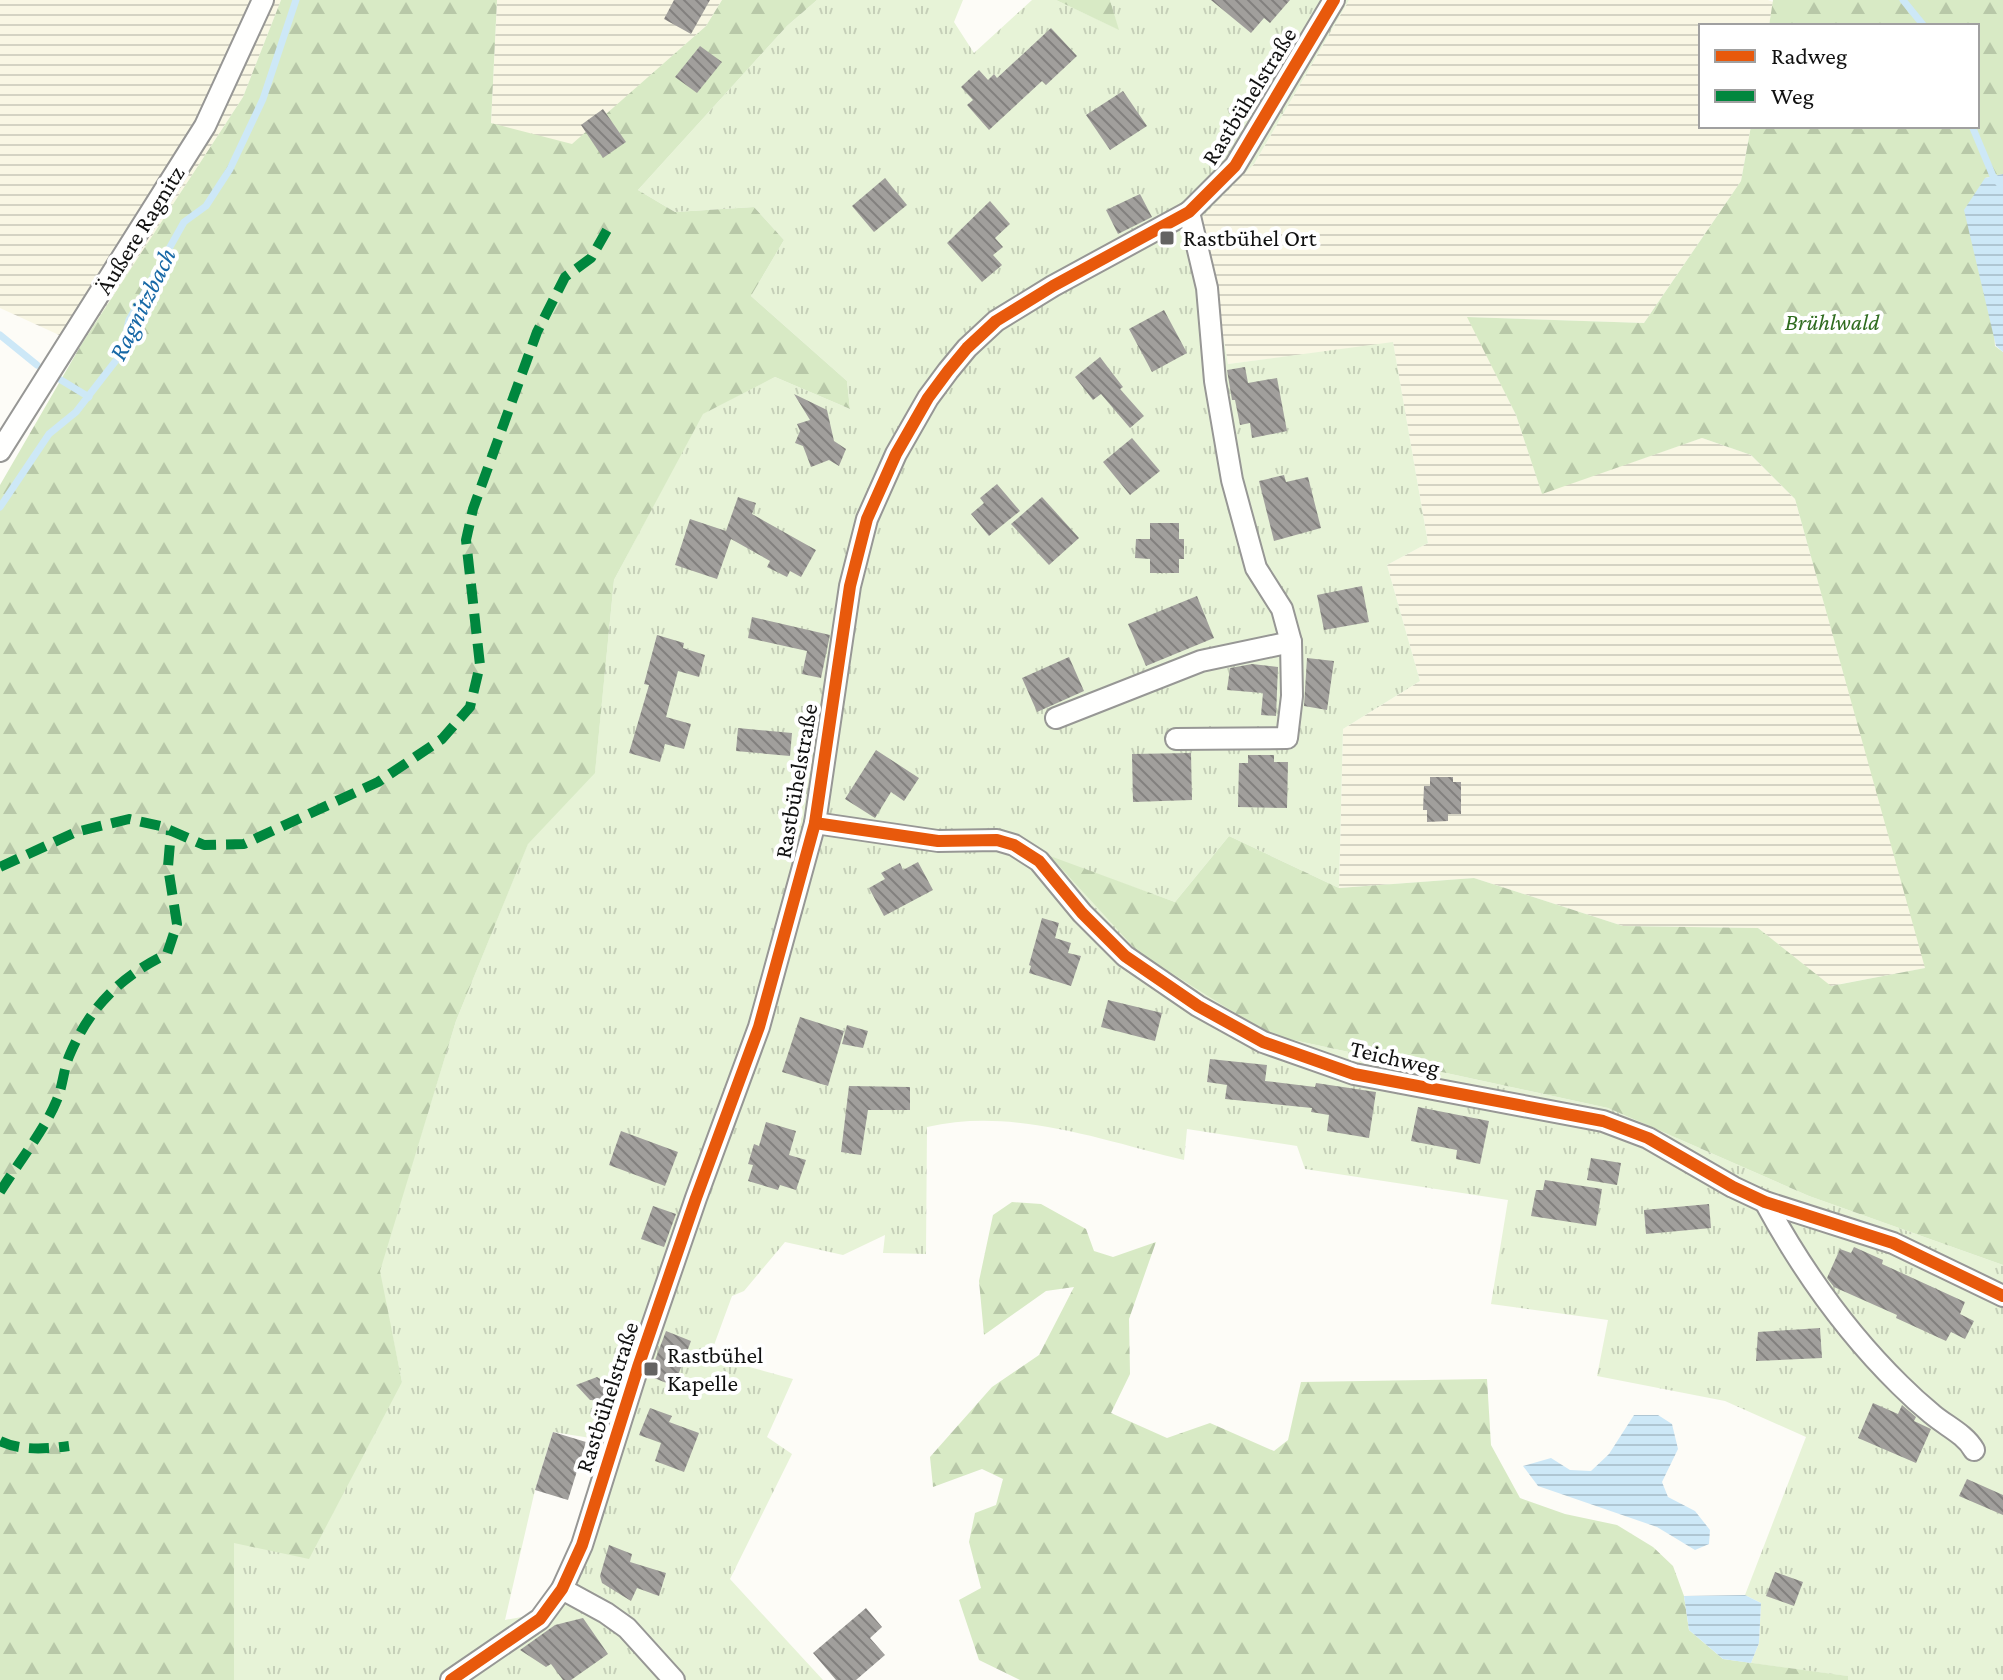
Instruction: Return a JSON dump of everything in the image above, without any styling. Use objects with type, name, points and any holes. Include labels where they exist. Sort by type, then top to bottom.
[{"type":"street","name":"Äußere Ragnitz","points":[[0,451],[205,126],[263,0]]},
{"type":"street","name":"Rastbühelstraße","points":[[451,1680],[532,1626],[562,1589],[582,1545],[638,1367],[759,1027],[815,823],[850,586],[867,519],[914,421],[948,371],[996,321],[1053,286],[1189,212],[1235,166],[1334,0]]},
{"type":"street","points":[[1176,739],[1287,738],[1292,696],[1291,642],[1282,609],[1256,568],[1232,480],[1215,381],[1207,288],[1189,212]]},
{"type":"street","points":[[1056,718],[1201,661],[1291,642]]},
{"type":"street","name":"Teichweg","points":[[815,823],[938,841],[997,840],[1014,845],[1039,861],[1082,913],[1125,956],[1198,1006],[1263,1042],[1354,1074],[1603,1121],[1648,1138],[1765,1202],[1893,1243],[2003,1296]]},
{"type":"street","points":[[1765,1202],[1831,1309],[1898,1383],[1931,1414],[1969,1442],[1974,1450]]},
{"type":"street","points":[[562,1589],[627,1628],[674,1680]]},
{"type":"shaded area","points":[[0,0],[281,0],[243,97],[81,345],[0,308]]},
{"type":"shaded area","points":[[497,0],[722,0],[706,26],[572,145],[491,124]]},
{"type":"shaded area","points":[[1349,0],[1773,2],[1769,24],[1699,24],[1699,128],[1751,128],[1741,181],[1644,323],[1468,317],[1516,415],[1542,493],[1702,438],[1751,455],[1795,499],[1926,968],[1830,986],[1758,928],[1623,926],[1474,878],[1339,888],[1343,729],[1420,681],[1387,565],[1428,543],[1393,343],[1228,364],[1202,216],[1254,164]]},
{"type":"green space","points":[[281,0],[497,0],[491,123],[572,144],[706,26],[722,0],[817,0],[787,26],[638,190],[675,212],[754,207],[784,240],[751,296],[847,381],[850,409],[775,377],[703,414],[614,580],[595,773],[528,844],[456,1021],[380,1271],[402,1382],[309,1559],[234,1543],[234,1680],[0,1680],[0,485],[81,345],[243,97]]},
{"type":"green space","points":[[817,0],[963,0],[954,22],[974,53],[1032,0],[1056,0],[1118,29],[1110,0],[1349,0],[1254,164],[1202,217],[1228,364],[1393,342],[1428,543],[1387,565],[1420,681],[1343,729],[1339,888],[1229,836],[1175,902],[1052,858],[1270,1035],[1608,1108],[1809,1196],[2003,1265],[2003,1680],[1848,1680],[1847,1676],[1751,1663],[1759,1643],[1761,1603],[1745,1595],[1806,1437],[1725,1401],[1597,1376],[1608,1320],[1491,1304],[1508,1200],[1305,1169],[1297,1146],[1187,1129],[1184,1160],[1057,1128],[992,1121],[927,1127],[926,1254],[883,1253],[885,1235],[843,1255],[785,1242],[744,1291],[732,1296],[710,1356],[793,1379],[767,1437],[792,1454],[730,1579],[823,1680],[234,1680],[234,1543],[402,1382],[379,1271],[456,1021],[528,843],[595,772],[614,580],[702,414],[775,377],[850,409],[847,381],[751,296],[784,240],[754,207],[675,212],[638,190],[787,26]],"holes":[[[806,816],[829,818],[765,1038],[728,1139],[713,1134],[754,1012]],[[553,1432],[603,1440],[576,1530],[548,1598],[527,1616],[505,1620],[535,1490]]]},
{"type":"green space","points":[[1056,0],[1110,0],[1119,30]]},
{"type":"green space","name":"Brühlwald","points":[[1773,0],[2003,0],[2003,174],[1985,178],[1995,346],[2003,352],[2003,1265],[1809,1196],[1608,1108],[1270,1035],[1138,952],[1050,856],[1175,902],[1229,836],[1339,888],[1474,878],[1623,926],[1758,928],[1831,986],[1925,968],[1795,499],[1751,455],[1702,438],[1542,494],[1516,415],[1467,317],[1644,323],[1741,181],[1751,128],[1979,128],[1979,24],[1769,24]]},
{"type":"green space","points":[[1012,1202],[1041,1204],[1086,1229],[1094,1251],[1113,1257],[1156,1242],[1129,1319],[1130,1374],[1111,1413],[1167,1438],[1210,1423],[1274,1451],[1288,1440],[1301,1382],[1487,1379],[1491,1445],[1520,1498],[1565,1514],[1617,1525],[1653,1547],[1673,1566],[1684,1596],[1689,1630],[1723,1659],[1848,1676],[1848,1680],[1020,1680],[979,1660],[959,1600],[981,1588],[969,1542],[975,1513],[996,1505],[1003,1479],[982,1469],[933,1487],[930,1457],[992,1387],[1039,1355],[1074,1287],[1046,1291],[984,1335],[979,1281],[993,1215]]},
{"type":"water","points":[[2003,174],[2003,352],[1996,346],[1964,210],[1985,178]]},
{"type":"water","points":[[1634,1415],[1658,1415],[1672,1424],[1678,1449],[1662,1482],[1668,1497],[1695,1511],[1710,1530],[1709,1544],[1695,1550],[1657,1527],[1538,1486],[1523,1466],[1551,1458],[1570,1470],[1591,1471],[1609,1454]]},
{"type":"water","points":[[1745,1595],[1761,1603],[1759,1643],[1751,1663],[1723,1659],[1689,1630],[1684,1596]]},
{"type":"building","points":[[674,0],[710,0],[691,34],[664,19]]},
{"type":"building","points":[[1211,0],[1290,0],[1270,23],[1264,18],[1251,33]]},
{"type":"building","points":[[1051,28],[1077,56],[1046,85],[1042,81],[989,130],[967,105],[973,100],[961,87],[979,70],[988,80],[994,74],[997,78]]},
{"type":"building","points":[[700,46],[722,62],[697,93],[675,77]]},
{"type":"building","points":[[1123,91],[1147,126],[1110,150],[1086,115]]},
{"type":"building","points":[[603,109],[626,142],[603,158],[581,125]]},
{"type":"building","points":[[885,178],[907,205],[874,232],[852,206]]},
{"type":"building","points":[[1140,194],[1152,217],[1118,234],[1106,210]]},
{"type":"building","points":[[990,201],[1010,224],[995,238],[1003,247],[993,255],[1002,265],[982,282],[947,243]]},
{"type":"building","points":[[1164,310],[1187,353],[1152,372],[1129,329]]},
{"type":"building","points":[[1100,357],[1123,387],[1120,389],[1144,416],[1130,428],[1101,394],[1093,400],[1075,377]]},
{"type":"building","points":[[1245,367],[1248,383],[1277,378],[1287,431],[1252,438],[1250,423],[1240,425],[1227,370]]},
{"type":"building","points":[[794,394],[827,410],[834,441],[846,449],[839,466],[829,460],[811,467],[803,446],[795,443],[800,431],[797,424],[810,420]]},
{"type":"building","points":[[1132,438],[1160,471],[1130,495],[1103,462]]},
{"type":"building","points":[[1284,475],[1286,482],[1308,477],[1321,528],[1274,541],[1259,481]]},
{"type":"building","points":[[997,484],[1020,511],[989,536],[971,514],[984,503],[980,498]]},
{"type":"building","points":[[738,497],[756,503],[752,514],[816,550],[801,577],[790,571],[787,577],[767,567],[770,561],[731,539],[717,579],[675,565],[690,519],[726,531]]},
{"type":"building","points":[[1042,497],[1079,538],[1049,565],[1011,524]]},
{"type":"building","points":[[1150,523],[1179,523],[1179,539],[1184,539],[1184,559],[1179,559],[1179,573],[1150,573],[1150,559],[1135,558],[1136,539],[1150,539]]},
{"type":"building","points":[[1362,586],[1369,622],[1324,630],[1317,595]]},
{"type":"building","points":[[1197,596],[1214,638],[1146,666],[1128,624]]},
{"type":"building","points":[[752,617],[830,635],[821,678],[802,674],[807,651],[748,638]]},
{"type":"building","points":[[657,635],[684,643],[683,648],[705,655],[699,677],[678,671],[666,717],[691,724],[684,749],[665,744],[660,762],[629,753],[649,685],[644,684]]},
{"type":"building","points":[[1069,657],[1084,691],[1037,712],[1022,678]]},
{"type":"building","points":[[1307,658],[1334,661],[1327,710],[1304,706]]},
{"type":"building","points":[[1252,664],[1278,667],[1276,716],[1261,715],[1263,693],[1227,690],[1230,668]]},
{"type":"building","points":[[738,728],[792,733],[790,756],[736,751]]},
{"type":"building","points":[[876,750],[919,778],[904,801],[891,792],[875,818],[845,799]]},
{"type":"building","points":[[1191,753],[1192,800],[1133,802],[1132,754]]},
{"type":"building","points":[[1248,755],[1274,755],[1274,762],[1288,762],[1287,808],[1238,807],[1239,763],[1248,763]]},
{"type":"building","points":[[1430,777],[1453,777],[1453,782],[1461,782],[1461,814],[1448,814],[1448,821],[1427,822],[1427,810],[1423,810],[1424,786],[1430,786]]},
{"type":"building","points":[[918,862],[933,890],[884,916],[869,888],[885,879],[881,873],[900,863],[903,870]]},
{"type":"building","points":[[1042,918],[1059,923],[1055,938],[1071,943],[1068,953],[1081,956],[1071,986],[1029,973]]},
{"type":"building","points":[[1108,1000],[1162,1013],[1155,1041],[1101,1027]]},
{"type":"building","points":[[800,1017],[844,1031],[828,1086],[782,1072]]},
{"type":"building","points":[[847,1025],[868,1031],[863,1048],[842,1044]]},
{"type":"building","points":[[1210,1059],[1267,1065],[1265,1081],[1315,1087],[1316,1083],[1376,1092],[1369,1138],[1327,1131],[1329,1115],[1311,1112],[1312,1108],[1225,1099],[1227,1085],[1207,1082]]},
{"type":"building","points":[[849,1086],[910,1087],[910,1110],[868,1110],[861,1155],[841,1152]]},
{"type":"building","points":[[1418,1107],[1489,1121],[1480,1164],[1456,1159],[1457,1150],[1411,1141]]},
{"type":"building","points":[[766,1122],[796,1131],[789,1155],[806,1160],[796,1190],[780,1185],[778,1190],[748,1181],[753,1165],[748,1164],[754,1144],[759,1146]]},
{"type":"building","points":[[621,1131],[678,1152],[665,1186],[609,1165]]},
{"type":"building","points":[[1591,1158],[1621,1163],[1617,1185],[1587,1180]]},
{"type":"building","points":[[1545,1180],[1602,1189],[1596,1226],[1531,1216],[1536,1190],[1543,1190]]},
{"type":"building","points":[[1709,1204],[1711,1228],[1646,1234],[1644,1210]]},
{"type":"building","points":[[653,1206],[676,1214],[664,1247],[641,1239]]},
{"type":"building","points":[[1854,1247],[1883,1260],[1882,1264],[1965,1302],[1960,1314],[1974,1321],[1965,1339],[1951,1332],[1946,1341],[1834,1287],[1827,1278],[1840,1249],[1851,1253]]},
{"type":"building","points":[[1820,1328],[1822,1358],[1756,1361],[1758,1332]]},
{"type":"building","points":[[666,1331],[691,1341],[674,1386],[649,1376]]},
{"type":"building","points":[[597,1377],[608,1384],[603,1401],[590,1400],[576,1385]]},
{"type":"building","points":[[1873,1403],[1898,1414],[1902,1405],[1916,1417],[1914,1421],[1931,1429],[1916,1463],[1858,1438]]},
{"type":"building","points":[[650,1408],[672,1416],[669,1422],[699,1433],[684,1472],[655,1461],[661,1443],[639,1435]]},
{"type":"building","points":[[553,1432],[586,1442],[568,1500],[535,1490]]},
{"type":"building","points":[[1967,1479],[2003,1495],[2003,1515],[1959,1496]]},
{"type":"building","points":[[609,1545],[632,1554],[630,1562],[666,1573],[659,1596],[637,1588],[631,1601],[602,1583],[600,1576]]},
{"type":"building","points":[[1775,1572],[1803,1582],[1794,1606],[1766,1596]]},
{"type":"building","points":[[866,1608],[882,1627],[870,1638],[885,1655],[856,1680],[836,1680],[813,1653]]},
{"type":"building","points":[[583,1618],[608,1654],[571,1680],[563,1680],[551,1664],[546,1667],[520,1650],[555,1625]]},
{"type":"waterway","name":"Ragnitzbach","points":[[0,507],[49,434],[76,412],[121,354],[129,320],[184,222],[206,206],[230,169],[263,99],[296,0]]},
{"type":"waterway","points":[[1903,0],[1922,24]]},
{"type":"waterway","points":[[1973,128],[1993,176],[2003,188]]},
{"type":"waterway","points":[[0,335],[37,365]]},
{"type":"waterway","points":[[61,380],[89,397]]},
{"type":"marked path","points":[[0,867],[76,832],[129,819],[160,826],[204,845],[244,844],[378,782],[442,739],[470,707],[480,665],[466,540],[473,509],[537,332],[565,277],[591,258],[607,230]]},
{"type":"marked path","points":[[0,1192],[51,1113],[70,1054],[87,1022],[121,983],[167,954],[177,924],[168,867],[171,831]]},
{"type":"marked path","points":[[0,1441],[25,1448],[69,1446]]},
{"type":"cycle path","points":[[451,1680],[540,1619],[562,1589],[582,1545],[638,1367],[759,1027],[815,823],[850,586],[867,519],[896,454],[928,398],[948,371],[996,321],[1053,286],[1189,212],[1235,166],[1334,0]]},
{"type":"cycle path","points":[[815,823],[938,841],[997,840],[1014,845],[1039,861],[1082,913],[1125,956],[1198,1006],[1263,1042],[1354,1074],[1603,1121],[1648,1138],[1765,1202],[1893,1243],[2003,1296]]},
{"type":"place","name":"Rastbühel Ort","points":[[1167,238]]},
{"type":"place","name":"Rastbühel Kapelle","points":[[651,1369]]}]
